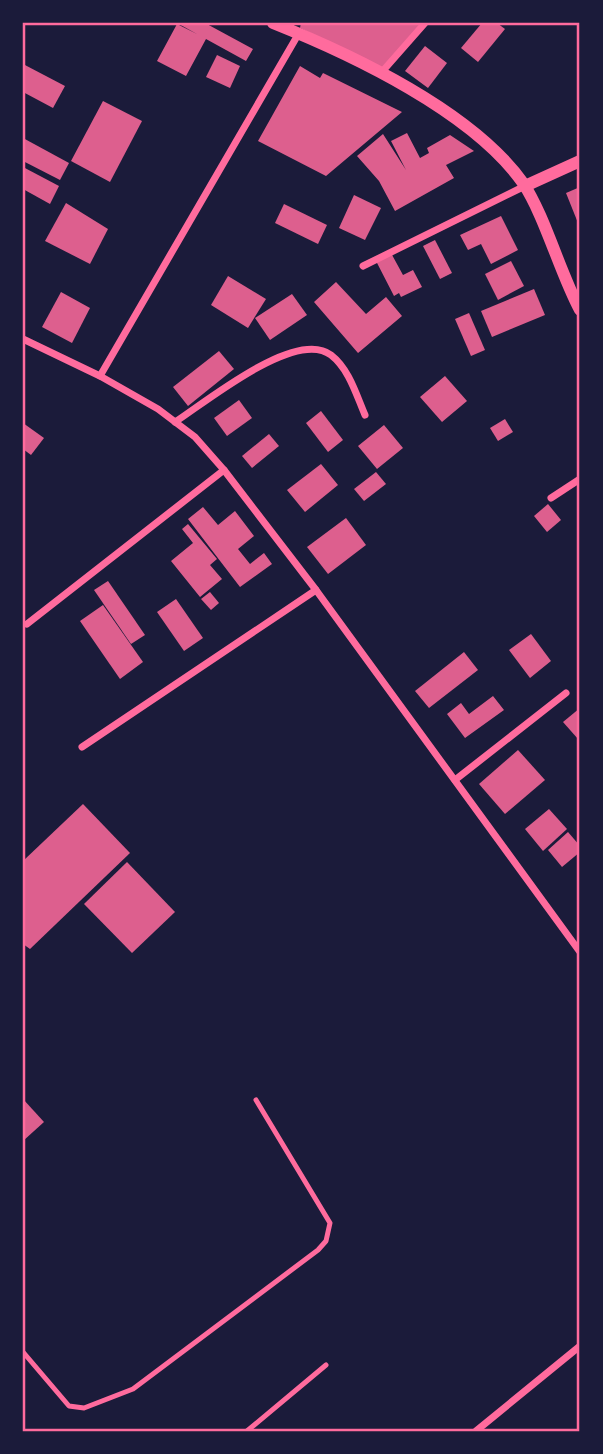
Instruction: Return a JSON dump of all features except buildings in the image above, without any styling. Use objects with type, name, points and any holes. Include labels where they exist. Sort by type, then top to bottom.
[{"type":"street","points":[[273,23],[381,73],[473,131],[503,157],[525,186],[580,310]]},
{"type":"street","points":[[381,73],[425,23]]},
{"type":"street","points":[[100,376],[299,33]]},
{"type":"street","points":[[363,266],[580,161]]},
{"type":"street","points":[[23,339],[100,376],[195,437],[224,470],[316,590],[580,952]]},
{"type":"street","points":[[175,422],[267,362],[303,347],[328,352],[344,367],[365,415]]},
{"type":"street","points":[[27,624],[224,470]]},
{"type":"street","points":[[551,498],[580,479]]},
{"type":"street","points":[[82,747],[316,590]]},
{"type":"street","points":[[455,780],[566,693]]},
{"type":"street","points":[[573,943],[580,937]]},
{"type":"street","points":[[477,1431],[580,1346]]},
{"type":"lane","points":[[23,1352],[69,1406],[90,1406],[134,1389],[327,1241],[330,1223],[256,1100]]},
{"type":"lane","points":[[247,1431],[326,1364]]}]
